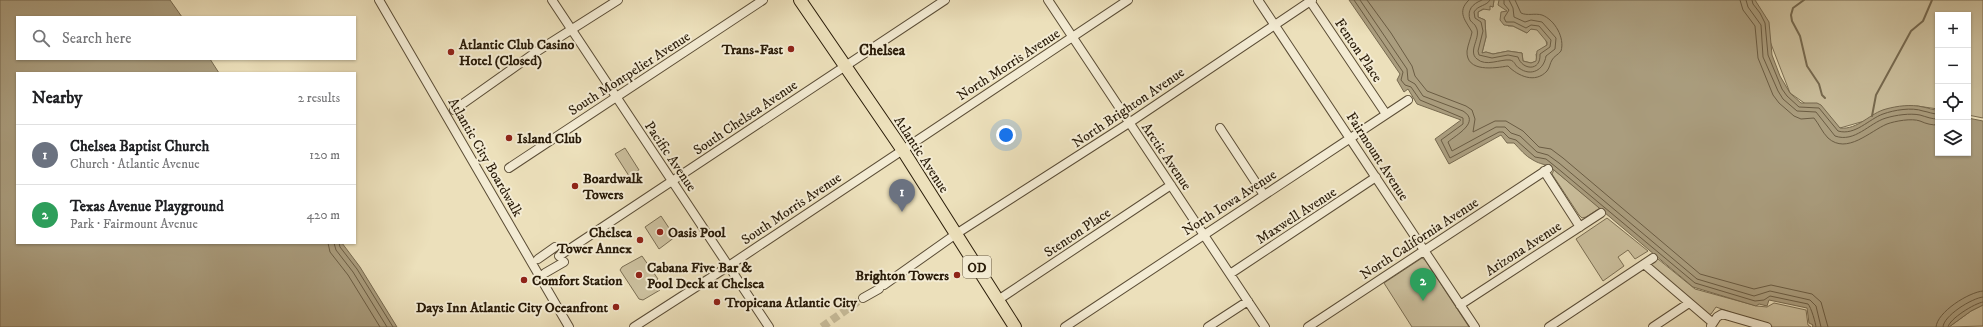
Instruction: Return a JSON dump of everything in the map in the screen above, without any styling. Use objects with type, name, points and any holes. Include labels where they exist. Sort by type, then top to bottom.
[{"type":"highway","name":"Atlantic Avenue","points":[[800,0],[844,68],[867,98],[902,149],[1015,327]]},
{"type":"street","name":"Atlantic City Boardwalk","points":[[379,0],[569,327]]},
{"type":"street","name":"Pacific Avenue","points":[[552,0],[769,327]]},
{"type":"street","points":[[454,110],[618,0]]},
{"type":"street","name":"South Montpelier Avenue","points":[[509,168],[763,0]]},
{"type":"street","name":"South Chelsea Avenue","points":[[545,274],[562,259],[672,181],[945,0]]},
{"type":"street","name":"Arctic Avenue","points":[[1048,0],[1265,327]]},
{"type":"street","name":"North Morris Avenue","points":[[902,149],[1128,0]]},
{"type":"street","name":"Fairmount Avenue","points":[[1258,0],[1475,327]]},
{"type":"street","name":"North Brighton Avenue","points":[[863,298],[956,234],[1129,122],[1311,1]]},
{"type":"street","name":"Fenton Place","points":[[1311,1],[1386,114]]},
{"type":"street","name":"North Iowa Avenue","points":[[1065,327],[1408,100]]},
{"type":"street","points":[[1220,128],[1264,195]]},
{"type":"street","name":"South Morris Avenue","points":[[634,327],[902,149]]},
{"type":"street","name":"North California Avenue","points":[[1308,327],[1546,170],[1580,227]]},
{"type":"street","name":"Maxwell Avenue","points":[[1230,274],[1376,177]]},
{"type":"street","name":"Stenton Place","points":[[998,300],[1171,185]]},
{"type":"street","name":"Arizona Avenue","points":[[1460,305],[1601,213]]},
{"type":"street","points":[[538,259],[555,248]]},
{"type":"street","points":[[1549,327],[1653,258]]},
{"type":"street","points":[[1644,264],[1712,325],[1717,317],[1722,314],[1768,327]]},
{"type":"street","points":[[1208,327],[1248,301]]},
{"type":"street","points":[[1653,327],[1689,303]]},
{"type":"shaded area","points":[[1494,0],[1499,0],[1509,11],[1508,26],[1513,26],[1527,33],[1531,29],[1537,29],[1545,37],[1547,45],[1536,54],[1537,61],[1531,63],[1523,61],[1522,53],[1508,51],[1493,54],[1486,52],[1482,53],[1486,37],[1485,20],[1478,17],[1478,12],[1490,6],[1493,7]]},
{"type":"shaded area","points":[[1754,0],[1983,0],[1983,118],[1971,116],[1971,12],[1935,12],[1935,109],[1917,106],[1840,128],[1790,93]]},
{"type":"shaded area","points":[[625,148],[639,170],[629,176],[615,154]]},
{"type":"shaded area","points":[[1554,170],[1600,208],[1582,218],[1552,174]]},
{"type":"shaded area","name":"Oasis Pool","points":[[661,216],[675,237],[659,249],[645,227]]},
{"type":"shaded area","points":[[1607,218],[1648,251],[1635,259],[1628,250],[1618,257],[1624,266],[1603,281],[1576,239]]},
{"type":"shaded area","name":"Cabana Five Bar & Pool Deck at Chelsea","points":[[642,256],[658,279],[654,282],[660,290],[643,300],[639,299],[620,270],[622,267]]},
{"type":"shaded area","points":[[1422,258],[1425,260],[1469,327],[1412,327],[1384,283]]},
{"type":"shaded area","points":[[1658,259],[1695,289],[1757,306],[1767,307],[1774,303],[1806,310],[1808,325],[1811,327],[1773,327],[1716,307],[1711,314],[1708,315],[1650,265]]},
{"type":"shaded area","points":[[1983,305],[1983,326],[1949,327],[1971,311]]},
{"type":"water","points":[[0,0],[170,0],[181,16],[16,16],[16,60],[211,60],[218,72],[16,72],[16,244],[343,244],[360,267],[397,327],[0,327]]},
{"type":"water","points":[[1349,0],[1494,0],[1493,7],[1490,6],[1490,10],[1483,9],[1478,12],[1478,17],[1485,20],[1486,37],[1482,53],[1486,52],[1493,54],[1508,51],[1522,53],[1523,61],[1531,63],[1536,61],[1537,51],[1547,45],[1547,42],[1537,30],[1531,29],[1527,33],[1513,26],[1504,25],[1500,20],[1501,12],[1507,11],[1498,5],[1499,0],[1755,0],[1769,22],[1772,55],[1780,76],[1790,93],[1801,103],[1817,103],[1821,105],[1840,128],[1846,128],[1858,124],[1886,109],[1904,106],[1918,106],[1935,110],[1935,156],[1971,156],[1971,119],[1983,121],[1983,305],[1971,311],[1949,327],[1812,327],[1813,325],[1809,323],[1807,308],[1769,300],[1767,306],[1759,304],[1756,306],[1693,287],[1554,170],[1530,158],[1514,143],[1507,143],[1501,135],[1449,164],[1435,139],[1461,120],[1417,104],[1408,89],[1404,92],[1397,80],[1400,74]]},
{"type":"waterway","points":[[1804,0],[1793,8],[1791,15],[1792,21],[1800,36],[1807,66],[1819,84],[1822,95],[1825,98]]},
{"type":"waterway","points":[[1872,116],[1876,95],[1911,31],[1923,21],[1932,0]]},
{"type":"tunnel","points":[[822,327],[863,298]]},
{"type":"place","name":"Trans-Fast","points":[[791,49]]},
{"type":"place","name":"Atlantic Club Casino Hotel (Closed)","points":[[451,52]]},
{"type":"place","name":"Island Club","points":[[509,138]]},
{"type":"place","name":"Boardwalk Towers","points":[[575,186]]},
{"type":"place","name":"Chelsea Baptist Church","points":[[902,212]]},
{"type":"place","name":"Oasis Pool","points":[[660,232]]},
{"type":"place","name":"Chelsea Tower Annex","points":[[640,240]]},
{"type":"place","name":"Cabana Five Bar & Pool Deck at Chelsea","points":[[639,275]]},
{"type":"place","name":"Brighton Towers","points":[[957,275]]},
{"type":"place","name":"Comfort Station","points":[[524,280]]},
{"type":"place","name":"Texas Avenue Playground","points":[[1423,301]]},
{"type":"place","name":"Tropicana Atlantic City","points":[[717,302]]},
{"type":"place","name":"Days Inn Atlantic City Oceanfront","points":[[616,307]]},
{"type":"district","name":"Chelsea","points":[[882,50]]}]
